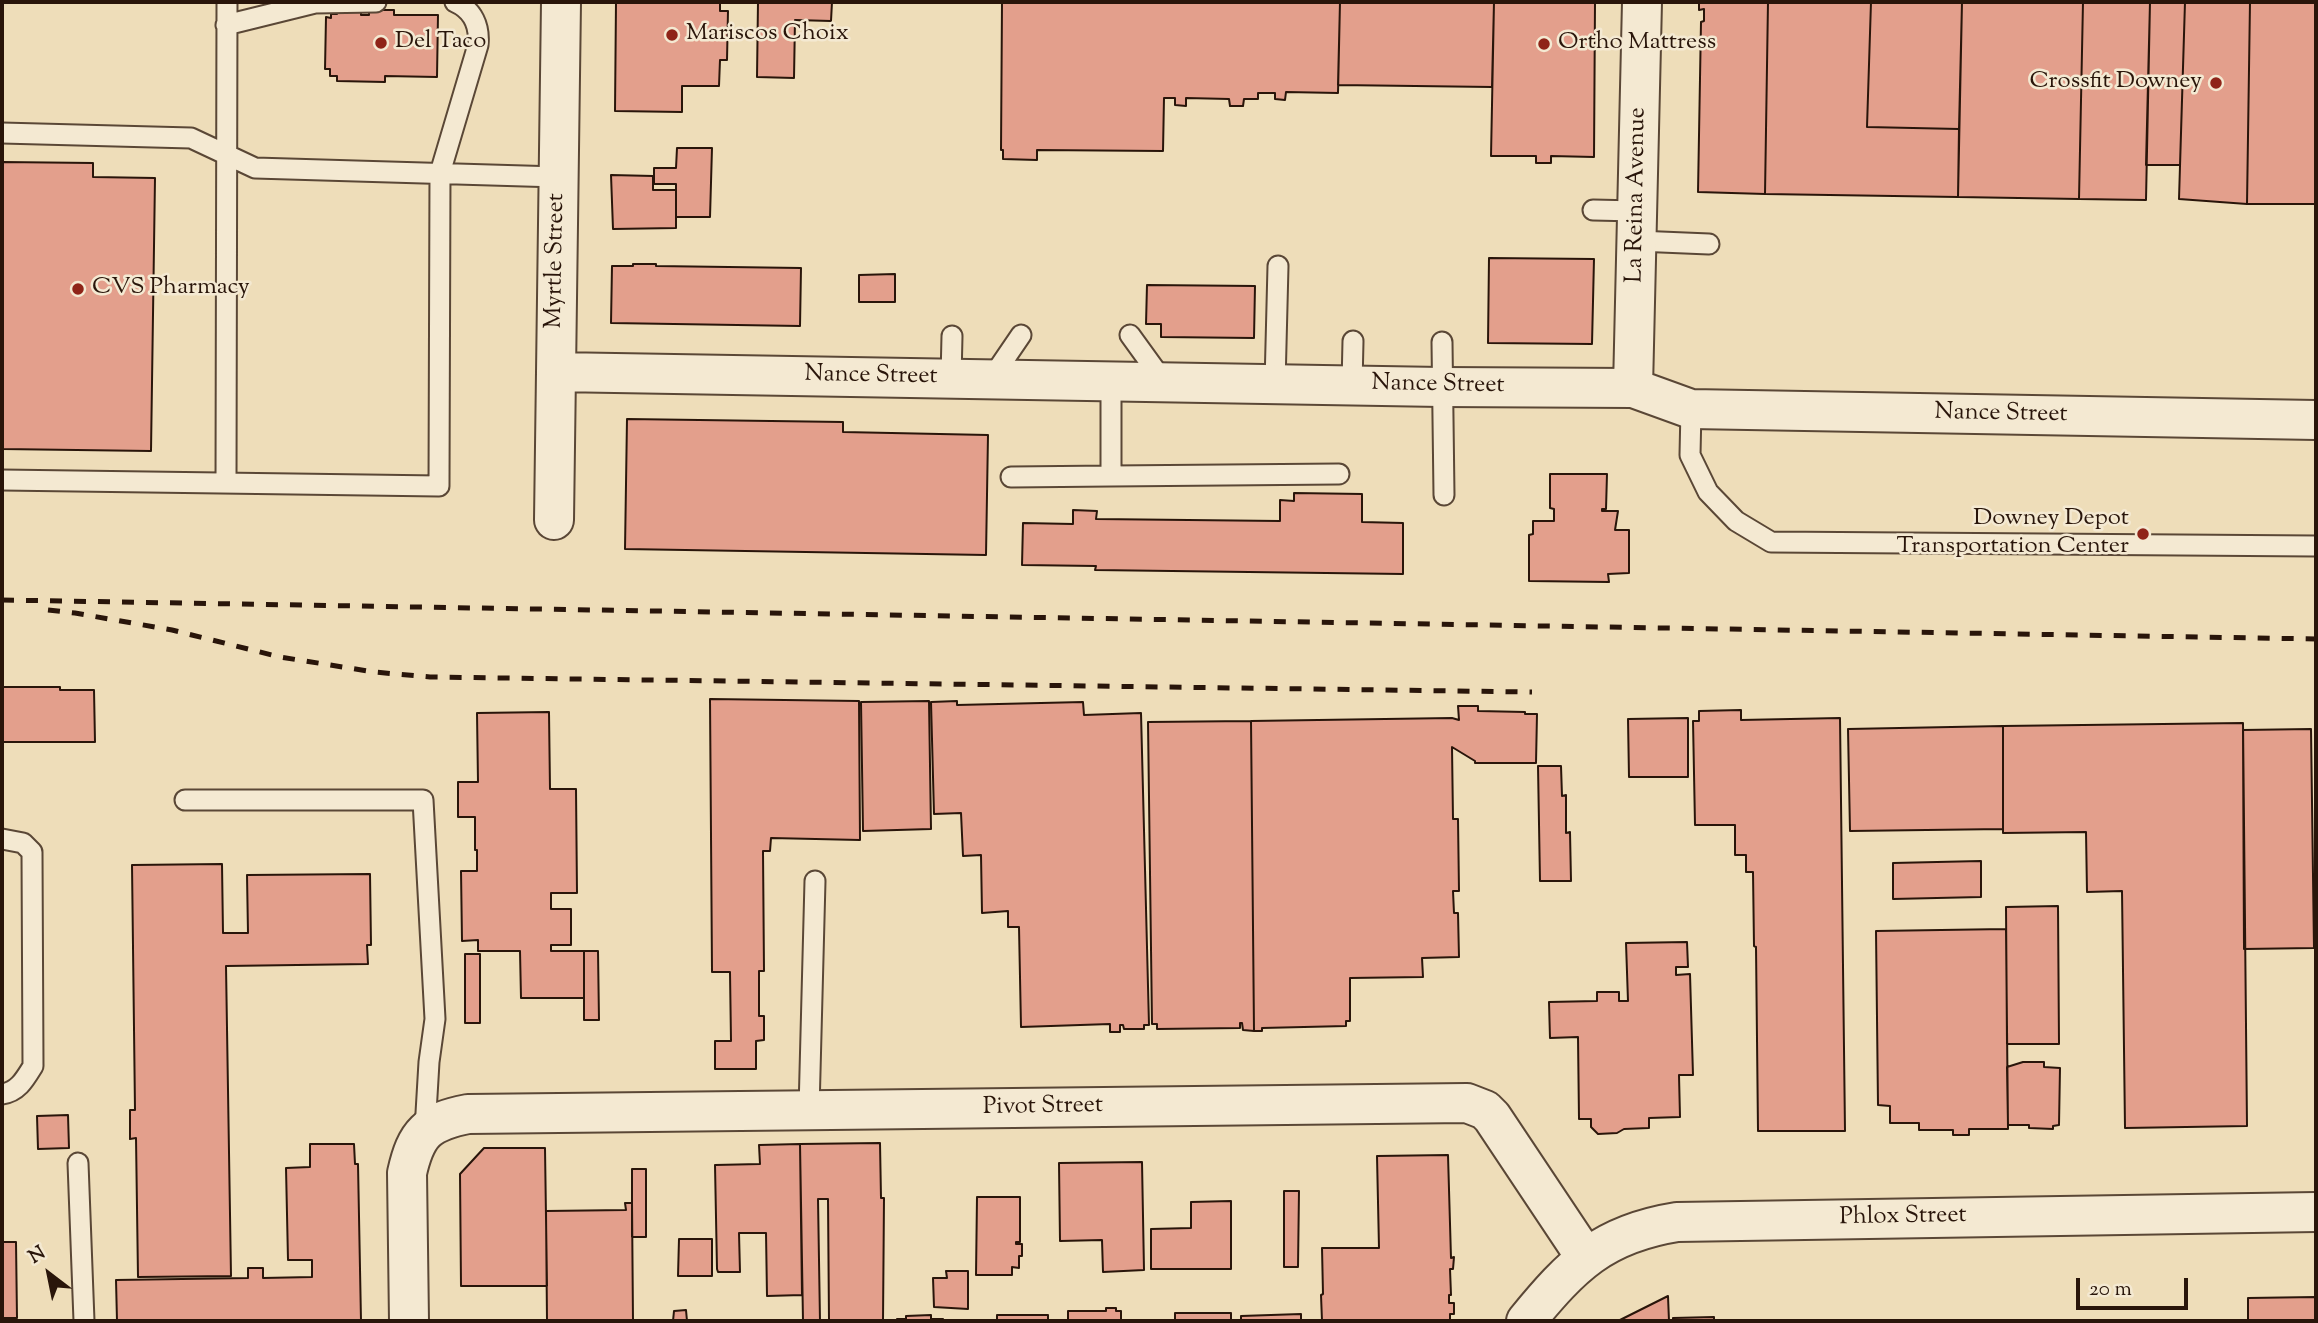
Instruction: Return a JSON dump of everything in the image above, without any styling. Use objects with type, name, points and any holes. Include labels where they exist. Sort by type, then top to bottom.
[{"type":"street","name":"Myrtle Street","points":[[554,520],[561,2]]},
{"type":"street","name":"La Reina Avenue","points":[[1633,388],[1642,2]]},
{"type":"street","name":"Nance Street","points":[[556,372],[1633,388],[1691,410],[2316,420]]},
{"type":"street","name":"Pivot Street","points":[[425,1130],[444,1118],[468,1114],[1467,1103],[1492,1117],[1586,1258]]},
{"type":"street","points":[[409,1321],[407,1173],[412,1151],[425,1130]]},
{"type":"street","name":"Phlox Street","points":[[1527,1321],[1560,1280],[1607,1244],[1653,1226],[1677,1222],[2316,1212]]},
{"type":"lane","points":[[226,483],[227,2]]},
{"type":"lane","points":[[226,25],[315,4],[376,2]]},
{"type":"lane","points":[[2,480],[439,486],[440,173],[479,36],[471,14],[456,2]]},
{"type":"lane","points":[[2,133],[191,138],[255,169],[558,177]]},
{"type":"lane","points":[[1593,210],[1637,226],[1709,244]]},
{"type":"lane","points":[[1275,384],[1278,266]]},
{"type":"lane","points":[[991,379],[1021,335]]},
{"type":"lane","points":[[1130,335],[1164,382]]},
{"type":"lane","points":[[951,336],[951,378]]},
{"type":"lane","points":[[1352,385],[1353,341]]},
{"type":"lane","points":[[1441,342],[1444,495]]},
{"type":"lane","points":[[1111,381],[1111,476]]},
{"type":"lane","points":[[1691,410],[1690,455],[1708,492],[1736,521],[1770,542],[2316,546]]},
{"type":"lane","points":[[1011,477],[1339,474]]},
{"type":"lane","points":[[185,800],[423,800],[435,1019],[429,1062],[425,1130]]},
{"type":"lane","points":[[2,839],[23,843],[32,852],[33,1066],[21,1085],[7,1094],[2,1094]]},
{"type":"lane","points":[[809,1110],[815,881]]},
{"type":"lane","points":[[78,1163],[84,1321]]},
{"type":"building","name":"Mariscos Choix","points":[[616,2],[720,3],[720,11],[728,11],[727,60],[720,60],[719,86],[682,86],[682,112],[615,111]]},
{"type":"building","points":[[758,2],[832,2],[831,21],[795,20],[794,78],[757,77]]},
{"type":"building","points":[[1002,2],[1340,2],[1338,93],[1286,92],[1285,100],[1275,99],[1275,93],[1258,93],[1258,99],[1244,99],[1243,106],[1230,106],[1229,99],[1186,98],[1186,106],[1175,105],[1175,98],[1164,98],[1163,151],[1037,150],[1037,160],[1003,159]]},
{"type":"building","points":[[1340,2],[1494,2],[1492,87],[1338,85]]},
{"type":"building","name":"Ortho Mattress","points":[[1494,2],[1595,2],[1594,157],[1551,156],[1551,163],[1536,163],[1536,156],[1491,156]]},
{"type":"building","points":[[1699,2],[1768,2],[1765,194],[1698,192],[1701,22],[1704,21],[1704,9],[1699,10]]},
{"type":"building","points":[[1768,2],[1871,2],[1867,127],[1959,129],[1958,197],[1765,194]]},
{"type":"building","points":[[1871,2],[1962,2],[1959,129],[1867,127]]},
{"type":"building","points":[[1962,2],[2083,2],[2079,199],[1958,197]]},
{"type":"building","points":[[2083,2],[2150,2],[2146,200],[2079,199]]},
{"type":"building","points":[[2150,2],[2185,2],[2180,165],[2146,165]]},
{"type":"building","name":"Crossfit Downey","points":[[2185,2],[2250,2],[2247,204],[2179,199]]},
{"type":"building","points":[[2250,2],[2316,2],[2316,204],[2247,204]]},
{"type":"building","name":"Del Taco","points":[[337,8],[361,9],[361,15],[369,15],[369,10],[394,10],[394,15],[438,15],[437,77],[385,76],[385,82],[337,81],[337,76],[330,76],[330,69],[325,69],[326,17],[331,18],[331,14],[337,14]]},
{"type":"building","points":[[677,148],[712,148],[710,217],[676,217],[676,184],[654,184],[654,168],[676,168]]},
{"type":"building","name":"CVS Pharmacy","points":[[2,162],[93,163],[93,177],[155,178],[151,451],[2,449]]},
{"type":"building","points":[[611,175],[653,176],[653,190],[676,190],[676,228],[613,229]]},
{"type":"building","points":[[1489,258],[1594,259],[1592,344],[1488,343]]},
{"type":"building","points":[[633,264],[801,268],[800,326],[611,323],[612,266]]},
{"type":"building","points":[[895,274],[895,302],[859,302],[859,275]]},
{"type":"building","points":[[1147,285],[1255,286],[1254,338],[1161,337],[1161,324],[1146,324]]},
{"type":"building","points":[[627,419],[843,422],[843,432],[988,435],[986,555],[625,549]]},
{"type":"building","points":[[1550,474],[1607,474],[1606,509],[1602,511],[1618,511],[1615,530],[1629,530],[1629,573],[1608,574],[1609,582],[1529,581],[1529,535],[1533,534],[1533,521],[1554,521],[1554,509],[1550,508]]},
{"type":"building","points":[[1294,493],[1362,494],[1362,522],[1403,523],[1403,574],[1095,570],[1096,566],[1022,565],[1023,523],[1073,524],[1073,510],[1097,511],[1096,519],[1280,521],[1280,500],[1294,501]]},
{"type":"building","points":[[2,687],[94,690],[95,742],[2,742]]},
{"type":"building","points":[[710,699],[859,701],[860,840],[771,838],[770,851],[763,851],[764,971],[759,971],[759,1016],[764,1016],[764,1040],[756,1041],[756,1069],[715,1069],[715,1041],[731,1041],[730,972],[712,972]]},
{"type":"building","points":[[929,701],[931,829],[863,831],[861,702]]},
{"type":"building","points":[[957,701],[957,705],[1083,702],[1084,715],[1141,713],[1149,1025],[1144,1025],[1144,1029],[1124,1029],[1123,1025],[1120,1025],[1120,1032],[1110,1032],[1110,1024],[1021,1027],[1019,927],[1008,927],[1008,911],[982,913],[981,855],[963,856],[961,813],[934,814],[931,702]]},
{"type":"building","points":[[1458,706],[1478,706],[1478,711],[1537,714],[1536,763],[1475,763],[1452,747],[1453,819],[1458,819],[1459,891],[1453,891],[1454,913],[1458,913],[1459,957],[1422,958],[1423,977],[1350,978],[1350,1021],[1346,1021],[1346,1026],[1262,1028],[1262,1031],[1254,1031],[1251,721],[1459,720]]},
{"type":"building","points":[[1741,710],[1741,720],[1840,718],[1845,1131],[1758,1131],[1753,872],[1746,872],[1746,855],[1735,855],[1735,825],[1695,825],[1693,721],[1699,721],[1699,711]]},
{"type":"building","points":[[549,712],[550,789],[576,789],[577,893],[551,893],[551,909],[571,909],[571,945],[551,945],[551,951],[584,951],[584,998],[521,998],[520,951],[478,951],[478,940],[462,941],[461,871],[477,871],[477,850],[475,817],[458,817],[458,782],[478,782],[477,713]]},
{"type":"building","points":[[1688,718],[1688,777],[1629,777],[1628,719]]},
{"type":"building","points":[[1251,721],[1254,1031],[1243,1030],[1242,1023],[1240,1028],[1157,1029],[1157,1024],[1152,1024],[1148,722]]},
{"type":"building","points":[[2243,723],[2247,1126],[2125,1128],[2122,891],[2087,892],[2086,832],[2003,833],[2003,726]]},
{"type":"building","points":[[2003,726],[2003,829],[1850,831],[1848,729]]},
{"type":"building","points":[[2311,729],[2314,948],[2244,949],[2243,730]]},
{"type":"building","points":[[1538,766],[1561,766],[1562,796],[1566,795],[1566,833],[1570,832],[1571,881],[1540,881]]},
{"type":"building","points":[[1981,861],[1981,897],[1893,899],[1893,863]]},
{"type":"building","points":[[222,864],[223,933],[248,933],[247,875],[370,874],[371,945],[367,945],[368,964],[226,966],[231,1276],[138,1277],[136,1138],[130,1139],[130,1110],[135,1110],[132,865]]},
{"type":"building","points":[[2058,906],[2059,1044],[2007,1044],[2006,907]]},
{"type":"building","points":[[2006,929],[2008,1129],[1969,1129],[1969,1135],[1953,1135],[1953,1130],[1919,1130],[1919,1123],[1890,1123],[1890,1106],[1878,1105],[1876,931]]},
{"type":"building","points":[[1687,942],[1688,967],[1676,967],[1676,975],[1690,974],[1693,1075],[1679,1075],[1680,1117],[1649,1118],[1649,1128],[1598,1134],[1591,1127],[1591,1119],[1579,1119],[1578,1037],[1550,1038],[1549,1002],[1597,1001],[1597,992],[1619,992],[1619,1001],[1628,1001],[1626,943]]},
{"type":"building","points":[[584,951],[598,951],[599,1020],[584,1020]]},
{"type":"building","points":[[465,954],[480,954],[480,1023],[465,1023]]},
{"type":"building","points":[[2023,1062],[2044,1062],[2044,1067],[2060,1068],[2059,1125],[2053,1126],[2053,1129],[2008,1125],[2007,1067]]},
{"type":"building","points":[[68,1115],[69,1148],[38,1149],[37,1116]]},
{"type":"building","points":[[880,1143],[881,1198],[884,1198],[883,1321],[829,1321],[828,1199],[818,1199],[820,1321],[803,1321],[800,1144]]},
{"type":"building","points":[[310,1144],[354,1144],[355,1164],[358,1164],[361,1321],[117,1321],[116,1280],[248,1278],[248,1268],[263,1268],[263,1278],[312,1277],[312,1260],[288,1260],[286,1168],[310,1167]]},
{"type":"building","points":[[800,1144],[802,1295],[767,1296],[766,1233],[739,1233],[740,1272],[718,1272],[715,1165],[760,1164],[759,1145]]},
{"type":"building","points":[[484,1148],[545,1148],[547,1286],[461,1286],[460,1174]]},
{"type":"building","points":[[1448,1155],[1451,1258],[1454,1257],[1453,1269],[1450,1269],[1449,1303],[1454,1303],[1454,1314],[1450,1314],[1450,1321],[1322,1321],[1322,1248],[1379,1248],[1377,1156]]},
{"type":"building","points":[[1142,1162],[1144,1270],[1103,1272],[1102,1240],[1060,1241],[1059,1163]]},
{"type":"building","points":[[632,1169],[646,1169],[646,1237],[632,1237]]},
{"type":"building","points":[[1284,1191],[1299,1191],[1298,1267],[1284,1267]]},
{"type":"building","points":[[977,1197],[1020,1197],[1020,1242],[1016,1244],[1022,1244],[1022,1256],[1019,1256],[1019,1268],[1012,1267],[1012,1275],[976,1275]]},
{"type":"building","points":[[1231,1201],[1231,1269],[1151,1269],[1151,1229],[1191,1228],[1191,1202]]},
{"type":"building","points":[[625,1203],[632,1203],[633,1321],[547,1321],[546,1211],[626,1210]]},
{"type":"building","points":[[679,1239],[712,1239],[712,1276],[678,1276]]},
{"type":"building","points":[[2,1242],[16,1242],[17,1318],[2,1318]]},
{"type":"building","points":[[946,1271],[968,1271],[968,1309],[934,1307],[933,1278],[947,1278]]},
{"type":"building","points":[[1668,1296],[1669,1321],[1618,1321]]},
{"type":"building","points":[[2316,1297],[2316,1321],[2248,1321],[2248,1298]]},
{"type":"building","points":[[1106,1308],[1121,1311],[1121,1321],[1068,1321],[1068,1311],[1106,1311]]},
{"type":"building","points":[[686,1310],[687,1321],[673,1321],[674,1311]]},
{"type":"building","points":[[1175,1313],[1231,1313],[1231,1321],[1175,1321]]},
{"type":"building","points":[[1301,1314],[1301,1321],[1241,1321],[1241,1316]]},
{"type":"building","points":[[931,1315],[931,1319],[943,1321],[897,1321],[906,1319],[906,1316]]},
{"type":"building","points":[[997,1315],[1048,1315],[1048,1321],[997,1321]]},
{"type":"building","points":[[1714,1317],[1714,1321],[1673,1321],[1673,1318]]},
{"type":"railway","points":[[2,600],[2316,639]]},
{"type":"railway","points":[[48,610],[172,630],[280,657],[374,672],[430,677],[1532,692]]},
{"type":"place","name":"Mariscos Choix","points":[[672,35]]},
{"type":"place","name":"Del Taco","points":[[381,43]]},
{"type":"place","name":"Ortho Mattress","points":[[1544,44]]},
{"type":"place","name":"Crossfit Downey","points":[[2216,83]]},
{"type":"place","name":"CVS Pharmacy","points":[[78,289]]},
{"type":"place","name":"Downey Depot Transportation Center","points":[[2143,534]]}]
